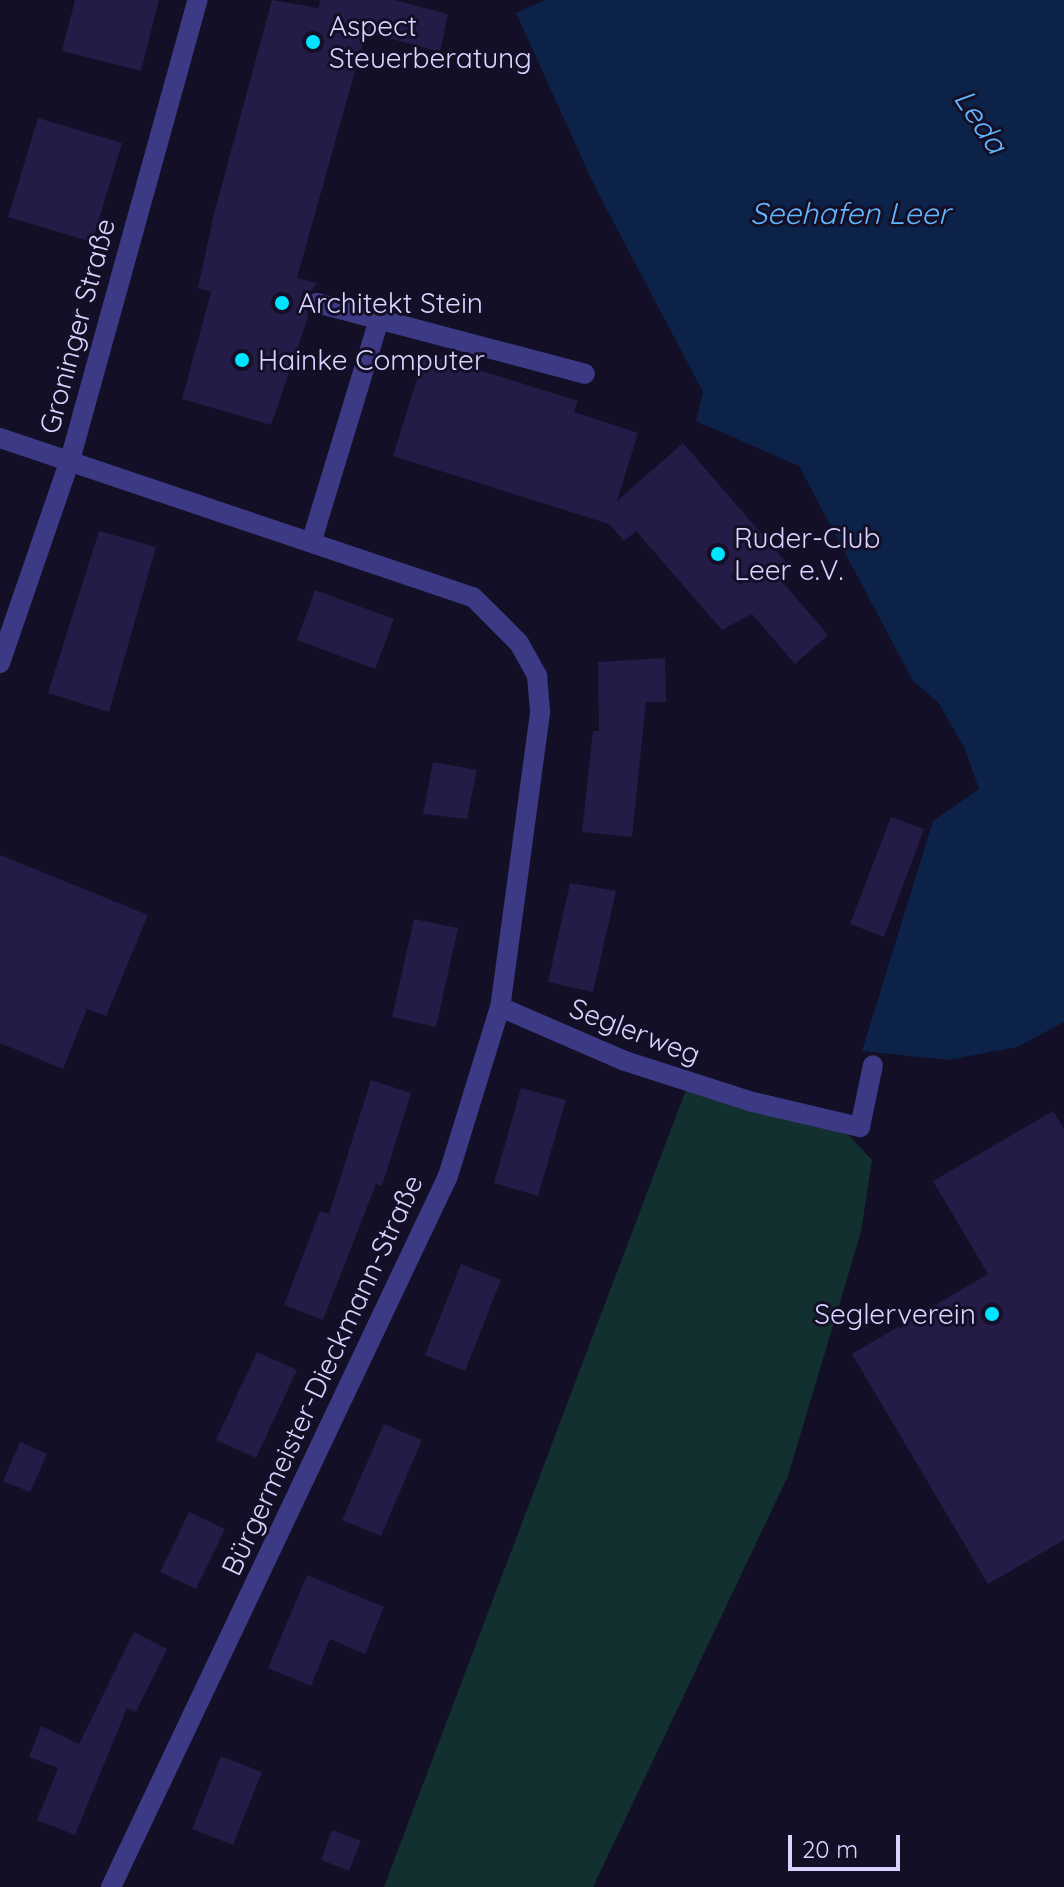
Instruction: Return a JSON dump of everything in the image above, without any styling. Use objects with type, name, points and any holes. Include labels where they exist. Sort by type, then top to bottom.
[{"type":"street","name":"Groninger Straße","points":[[0,663],[70,460],[198,0]]},
{"type":"street","points":[[317,303],[585,374]]},
{"type":"street","points":[[312,540],[379,319]]},
{"type":"street","name":"Bürgermeister-Dieckmann-Straße","points":[[0,438],[312,540],[473,597],[497,615],[537,676],[536,766],[500,1007],[448,1176],[396,1295],[111,1887]]},
{"type":"street","name":"Seglerweg","points":[[500,1007],[625,1061],[753,1102],[860,1127],[873,1065]]},
{"type":"green space","points":[[689,1082],[832,1118],[872,1160],[861,1232],[788,1476],[593,1887],[384,1887]]},
{"type":"water","name":"Seehafen Leer","points":[[545,0],[1064,0],[1064,1022],[1017,1047],[948,1060],[862,1051],[933,821],[979,789],[965,749],[938,702],[913,681],[799,466],[696,421],[703,392],[595,187],[516,13]]},
{"type":"building","points":[[75,0],[159,0],[141,71],[62,51]]},
{"type":"building","points":[[272,0],[318,8],[321,0],[394,0],[448,14],[440,52],[366,32],[297,278],[317,283],[305,299],[308,317],[271,425],[182,399],[211,292],[198,288],[214,214]]},
{"type":"building","points":[[38,118],[122,143],[92,242],[8,217]]},
{"type":"building","points":[[425,353],[578,401],[574,412],[638,433],[617,501],[683,443],[790,567],[778,577],[828,635],[795,664],[752,614],[722,630],[636,531],[624,541],[609,524],[393,456]]},
{"type":"building","points":[[99,531],[156,547],[109,712],[48,693]]},
{"type":"building","points":[[315,590],[394,619],[375,669],[297,640]]},
{"type":"building","points":[[665,658],[666,702],[646,702],[632,837],[582,832],[593,731],[599,731],[598,662]]},
{"type":"building","points":[[433,762],[477,770],[467,819],[423,814]]},
{"type":"building","points":[[891,817],[924,829],[884,937],[850,924]]},
{"type":"building","points":[[0,855],[148,915],[106,1016],[87,1009],[63,1069],[0,1043]]},
{"type":"building","points":[[570,883],[616,891],[593,992],[548,982]]},
{"type":"building","points":[[414,919],[458,928],[436,1027],[392,1017]]},
{"type":"building","points":[[371,1080],[411,1093],[382,1186],[376,1184],[323,1320],[284,1305],[320,1211],[329,1214]]},
{"type":"building","points":[[521,1088],[566,1100],[538,1196],[494,1183]]},
{"type":"building","name":"Seglerverein","points":[[1053,1111],[1064,1129],[1064,1540],[988,1584],[852,1354],[988,1274],[933,1181]]},
{"type":"building","points":[[461,1264],[501,1280],[465,1371],[425,1355]]},
{"type":"building","points":[[257,1352],[297,1370],[256,1458],[216,1440]]},
{"type":"building","points":[[384,1424],[422,1440],[381,1536],[342,1520]]},
{"type":"building","points":[[20,1442],[47,1454],[30,1492],[3,1481]]},
{"type":"building","points":[[189,1512],[225,1529],[196,1589],[160,1572]]},
{"type":"building","points":[[307,1575],[384,1607],[365,1654],[330,1639],[311,1686],[268,1668]]},
{"type":"building","points":[[134,1632],[167,1649],[136,1712],[127,1708],[75,1835],[37,1820],[58,1768],[29,1757],[41,1726],[79,1744]]},
{"type":"building","points":[[221,1756],[262,1772],[233,1845],[192,1829]]},
{"type":"building","points":[[332,1830],[361,1841],[349,1871],[321,1860]]},
{"type":"place","name":"Aspect Steuerberatung","points":[[313,42]]},
{"type":"place","name":"Architekt Stein","points":[[282,303]]},
{"type":"place","name":"Hainke Computer","points":[[242,360]]},
{"type":"place","name":"Ruder-Club Leer e.V.","points":[[718,554]]},
{"type":"place","name":"Seglerverein","points":[[992,1314]]},
{"type":"water label","name":"Leda","points":[[981,121]]}]
